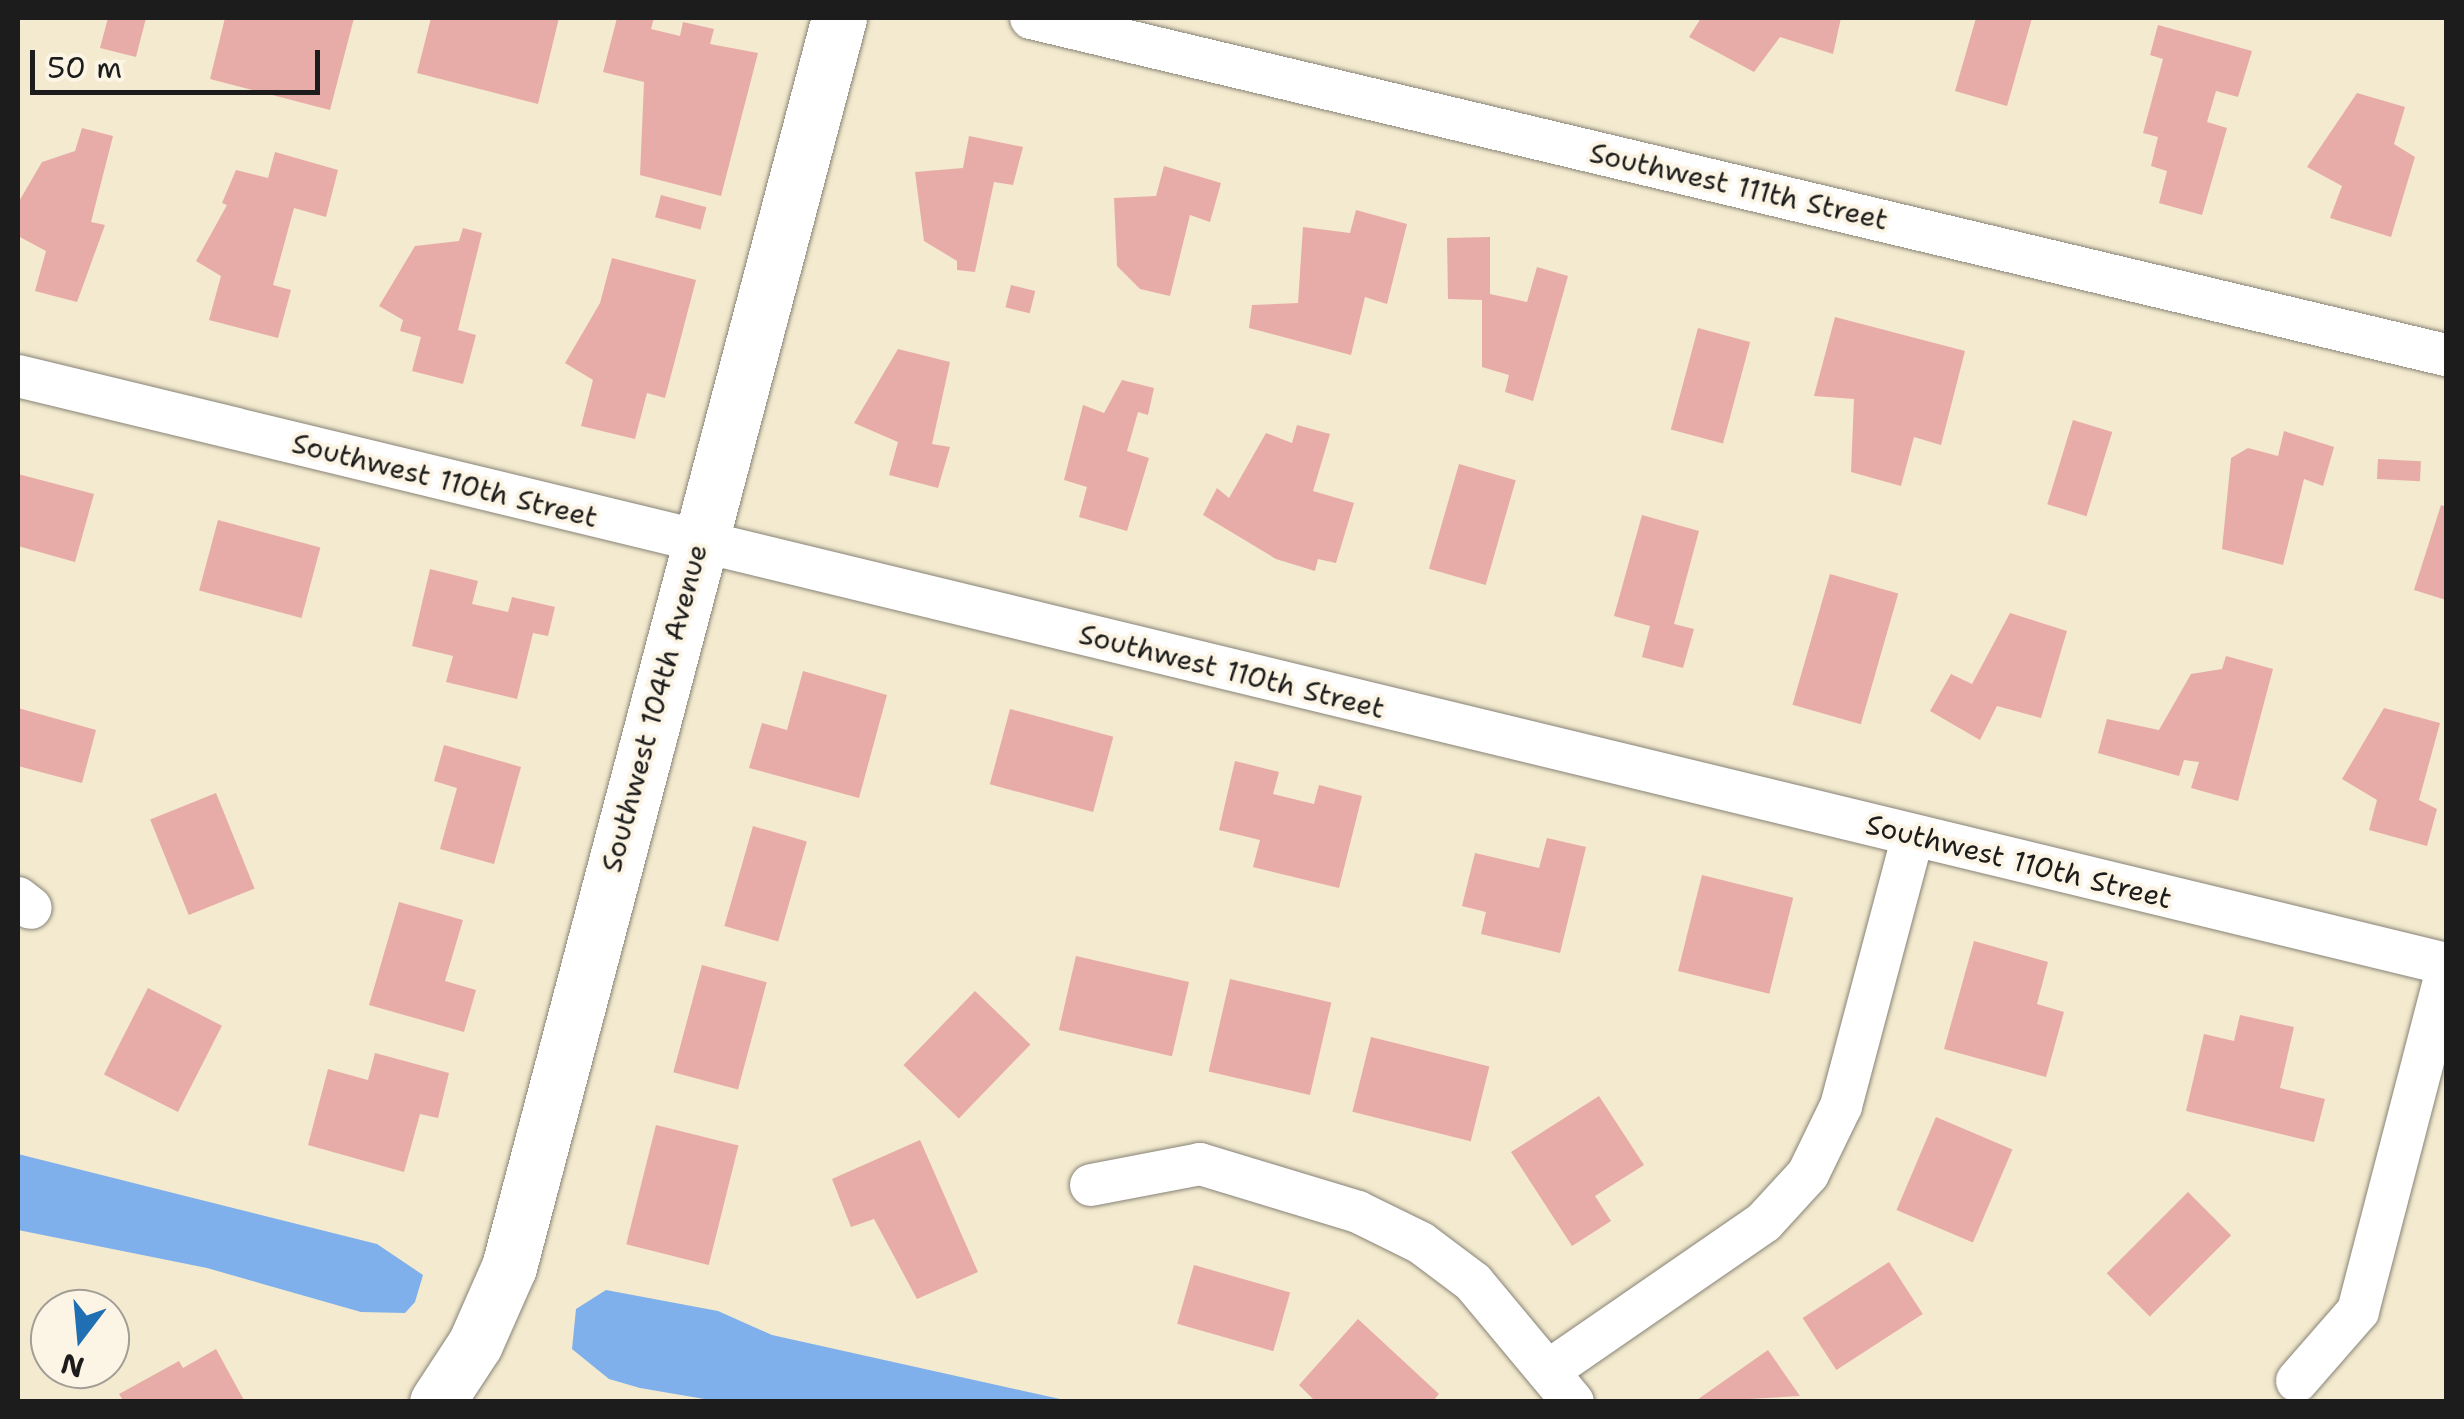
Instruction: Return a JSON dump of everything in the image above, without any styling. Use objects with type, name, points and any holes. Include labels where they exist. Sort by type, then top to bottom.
[{"type":"street","name":"Southwest 104th Avenue","points":[[442,1395],[509,1267],[839,18]]},
{"type":"street","name":"Southwest 111th Street","points":[[1031,18],[2446,355]]},
{"type":"street","name":"Southwest 110th Street","points":[[18,376],[2446,964]]},
{"type":"street","points":[[1091,1185],[1200,1164],[1358,1212],[1453,1264],[1562,1385],[1764,1222],[1808,1174],[1841,1106],[1913,836]]},
{"type":"street","points":[[2298,1382],[2358,1311],[2446,972]]},
{"type":"water","points":[[18,1154],[377,1244],[423,1275],[415,1302],[405,1313],[361,1312],[207,1268],[18,1230]]},
{"type":"water","points":[[606,1290],[718,1311],[772,1335],[1069,1401],[722,1402],[640,1388],[609,1379],[572,1349],[576,1309]]},
{"type":"building","points":[[108,18],[146,18],[136,57],[100,48]]},
{"type":"building","points":[[225,18],[354,18],[330,110],[210,79]]},
{"type":"building","points":[[431,18],[559,18],[538,104],[417,73]]},
{"type":"building","points":[[617,18],[654,18],[651,29],[680,36],[683,22],[714,29],[710,44],[758,53],[721,196],[640,175],[644,82],[603,72]]},
{"type":"building","points":[[1701,18],[1841,18],[1833,54],[1780,37],[1754,72],[1689,37]]},
{"type":"building","points":[[1976,18],[2032,18],[2007,106],[1955,91]]},
{"type":"building","points":[[2158,25],[2252,51],[2238,97],[2216,91],[2207,122],[2227,128],[2202,215],[2159,203],[2167,171],[2151,166],[2158,137],[2143,133],[2163,59],[2150,55]]},
{"type":"building","points":[[2357,93],[2405,107],[2394,144],[2415,157],[2391,237],[2330,218],[2342,186],[2307,167]]},
{"type":"building","points":[[82,128],[113,136],[91,222],[105,225],[77,302],[35,291],[46,251],[18,236],[18,203],[42,162],[75,151]]},
{"type":"building","points":[[969,136],[1023,147],[1013,185],[994,182],[975,272],[957,270],[957,261],[924,241],[915,172],[963,168]]},
{"type":"building","points":[[275,152],[338,170],[326,217],[294,208],[273,285],[291,290],[278,338],[209,320],[221,276],[196,261],[227,205],[222,203],[236,170],[268,178]]},
{"type":"building","points":[[1164,166],[1221,183],[1210,222],[1190,215],[1170,296],[1140,289],[1117,266],[1114,198],[1156,196]]},
{"type":"building","points":[[661,195],[706,207],[700,229],[655,217]]},
{"type":"building","points":[[1356,210],[1407,224],[1387,304],[1365,297],[1351,355],[1249,328],[1252,305],[1298,303],[1303,227],[1350,233]]},
{"type":"building","points":[[463,228],[482,233],[458,330],[476,335],[463,384],[412,371],[421,337],[400,331],[403,320],[379,306],[415,246],[459,241]]},
{"type":"building","points":[[1490,237],[1490,294],[1527,302],[1537,267],[1568,276],[1533,401],[1505,392],[1509,375],[1482,367],[1482,300],[1448,299],[1447,238]]},
{"type":"building","points":[[612,258],[696,280],[665,398],[647,393],[635,439],[581,426],[593,380],[565,363],[600,303]]},
{"type":"building","points":[[1011,285],[1035,291],[1030,313],[1005,307]]},
{"type":"building","points":[[1835,317],[1965,351],[1941,445],[1914,437],[1901,486],[1851,472],[1854,399],[1814,396]]},
{"type":"building","points":[[1698,328],[1750,342],[1723,443],[1671,429]]},
{"type":"building","points":[[898,349],[950,362],[932,444],[950,447],[938,488],[889,475],[898,442],[854,423]]},
{"type":"building","points":[[1122,380],[1154,388],[1148,415],[1138,412],[1127,451],[1149,458],[1127,531],[1079,517],[1087,487],[1064,480],[1083,405],[1104,413]]},
{"type":"building","points":[[2073,420],[2112,432],[2086,516],[2047,504]]},
{"type":"building","points":[[1297,425],[1330,434],[1313,491],[1354,503],[1336,563],[1318,559],[1315,571],[1276,559],[1203,515],[1217,488],[1229,498],[1266,433],[1292,443]]},
{"type":"building","points":[[2284,431],[2334,447],[2323,486],[2304,479],[2283,565],[2222,549],[2231,458],[2248,448],[2278,456]]},
{"type":"building","points":[[2378,459],[2421,461],[2420,481],[2377,479]]},
{"type":"building","points":[[1459,464],[1516,480],[1486,585],[1429,569]]},
{"type":"building","points":[[18,474],[94,494],[75,562],[18,546]]},
{"type":"building","points":[[2441,505],[2446,507],[2446,600],[2414,590]]},
{"type":"building","points":[[1642,515],[1699,531],[1674,624],[1694,629],[1683,668],[1642,657],[1650,626],[1614,616]]},
{"type":"building","points":[[218,520],[320,547],[301,618],[199,591]]},
{"type":"building","points":[[430,569],[478,581],[472,604],[508,612],[512,597],[555,607],[548,636],[533,633],[517,699],[446,682],[453,656],[412,646]]},
{"type":"building","points":[[1830,574],[1898,594],[1861,724],[1793,705]]},
{"type":"building","points":[[2010,613],[2067,631],[2041,718],[1997,706],[1980,740],[1930,711],[1951,674],[1972,684]]},
{"type":"building","points":[[2226,656],[2273,669],[2238,801],[2191,788],[2199,762],[2184,760],[2179,776],[2098,753],[2107,719],[2159,730],[2191,674],[2222,669]]},
{"type":"building","points":[[803,671],[887,695],[859,798],[749,768],[762,723],[787,730]]},
{"type":"building","points":[[18,708],[96,730],[82,783],[18,766]]},
{"type":"building","points":[[2384,708],[2440,723],[2419,800],[2437,809],[2427,846],[2369,830],[2377,800],[2342,779]]},
{"type":"building","points":[[1010,709],[1113,737],[1093,812],[990,784]]},
{"type":"building","points":[[444,745],[521,767],[494,864],[440,849],[457,788],[434,781]]},
{"type":"building","points":[[1235,761],[1279,772],[1273,794],[1314,804],[1319,785],[1362,796],[1339,888],[1253,867],[1260,840],[1219,830]]},
{"type":"building","points":[[216,793],[255,888],[189,915],[150,820]]},
{"type":"building","points":[[753,826],[807,841],[778,941],[724,926]]},
{"type":"building","points":[[1547,838],[1586,847],[1560,953],[1481,934],[1486,912],[1462,906],[1475,853],[1539,868]]},
{"type":"building","points":[[1702,875],[1793,898],[1769,994],[1678,971]]},
{"type":"building","points":[[399,902],[463,920],[445,981],[476,990],[464,1032],[369,1005]]},
{"type":"building","points":[[1974,941],[2048,962],[2037,1004],[2064,1012],[2046,1077],[1944,1049]]},
{"type":"building","points":[[1076,956],[1189,982],[1172,1056],[1059,1030]]},
{"type":"building","points":[[702,965],[767,982],[738,1090],[673,1072]]},
{"type":"building","points":[[1230,979],[1331,1002],[1310,1095],[1209,1072]]},
{"type":"building","points":[[148,988],[222,1026],[178,1112],[104,1074]]},
{"type":"building","points":[[975,991],[1030,1044],[959,1119],[903,1065]]},
{"type":"building","points":[[2240,1015],[2294,1027],[2280,1088],[2325,1099],[2314,1142],[2186,1111],[2204,1034],[2234,1041]]},
{"type":"building","points":[[1371,1037],[1489,1067],[1471,1141],[1352,1112]]},
{"type":"building","points":[[375,1053],[449,1073],[438,1118],[420,1114],[404,1172],[308,1145],[328,1069],[368,1080]]},
{"type":"building","points":[[1599,1096],[1644,1165],[1595,1196],[1611,1221],[1572,1246],[1511,1152]]},
{"type":"building","points":[[1936,1117],[2012,1149],[1973,1242],[1897,1210]]},
{"type":"building","points":[[656,1125],[738,1146],[709,1265],[626,1244]]},
{"type":"building","points":[[920,1140],[978,1272],[917,1299],[874,1219],[851,1227],[832,1179]]},
{"type":"building","points":[[2188,1192],[2231,1235],[2150,1316],[2107,1273]]},
{"type":"building","points":[[1889,1262],[1923,1314],[1836,1370],[1803,1318]]},
{"type":"building","points":[[1194,1265],[1290,1293],[1273,1351],[1177,1324]]},
{"type":"building","points":[[1358,1319],[1439,1394],[1432,1402],[1316,1402],[1299,1385]]},
{"type":"building","points":[[216,1349],[245,1402],[124,1402],[119,1394],[179,1361],[183,1368]]},
{"type":"building","points":[[1768,1350],[1800,1396],[1694,1402]]}]
